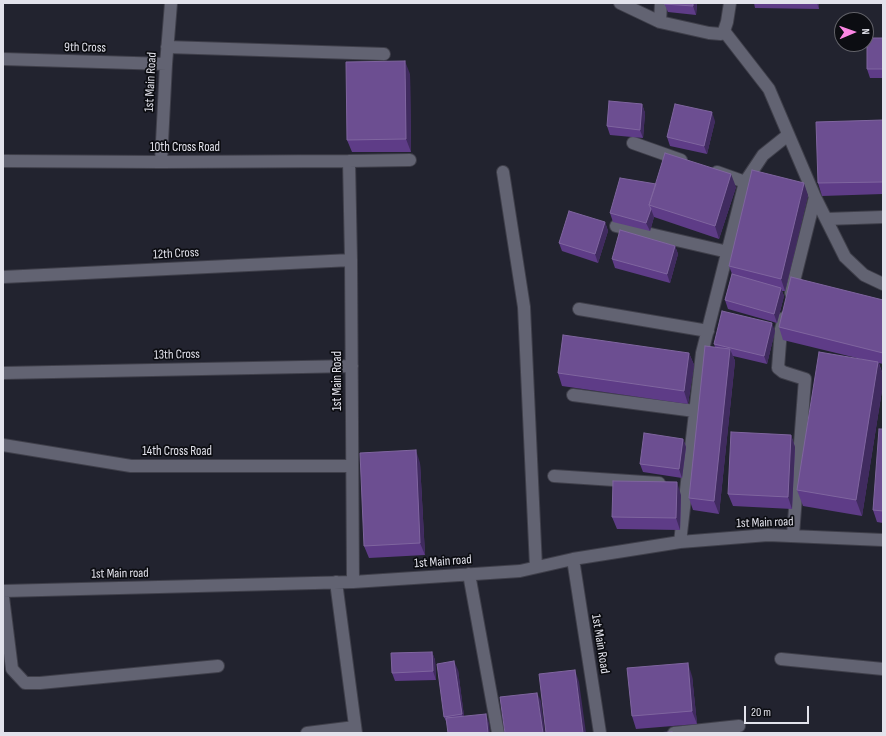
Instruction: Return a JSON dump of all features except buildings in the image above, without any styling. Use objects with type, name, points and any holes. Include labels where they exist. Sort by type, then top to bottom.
[{"type":"street","name":"1st Main Road","points":[[161,162],[167,47],[171,3]]},
{"type":"street","points":[[620,3],[660,22],[709,33],[721,34],[724,31],[727,22],[730,3]]},
{"type":"street","points":[[660,22],[661,3]]},
{"type":"street","points":[[724,31],[769,89],[815,197],[845,257],[864,275],[883,284]]},
{"type":"street","points":[[167,47],[384,54]]},
{"type":"street","name":"9th Cross","points":[[3,60],[166,64]]},
{"type":"street","points":[[680,542],[679,484],[695,411],[702,353],[745,182],[764,155],[788,135]]},
{"type":"street","points":[[633,143],[692,164]]},
{"type":"street","name":"10th Cross Road","points":[[3,161],[161,162],[410,160]]},
{"type":"street","name":"1st Main Road","points":[[349,161],[353,582]]},
{"type":"street","points":[[707,169],[745,182]]},
{"type":"street","points":[[503,172],[524,307],[536,567]]},
{"type":"street","points":[[793,535],[805,379],[783,372],[778,368],[782,329],[815,197]]},
{"type":"street","points":[[826,218],[883,217]]},
{"type":"street","points":[[616,226],[728,252]]},
{"type":"street","name":"12th Cross","points":[[3,277],[351,260]]},
{"type":"street","points":[[579,309],[708,331]]},
{"type":"street","name":"13th Cross","points":[[3,373],[352,366]]},
{"type":"street","points":[[573,395],[695,411]]},
{"type":"street","name":"14th Cross Road","points":[[3,445],[131,466],[352,466]]},
{"type":"street","points":[[554,476],[679,484]]},
{"type":"street","name":"1st Main road","points":[[3,591],[353,582],[520,571],[573,559],[680,542],[768,535],[883,540]]},
{"type":"street","name":"1st Main Road","points":[[573,559],[600,733]]},
{"type":"street","points":[[469,574],[498,733]]},
{"type":"street","points":[[307,733],[356,730],[336,582]]},
{"type":"street","points":[[3,597],[12,669],[25,683],[40,683],[218,666]]},
{"type":"street","points":[[781,659],[883,669]]},
{"type":"street","points":[[674,733],[739,726]]}]
